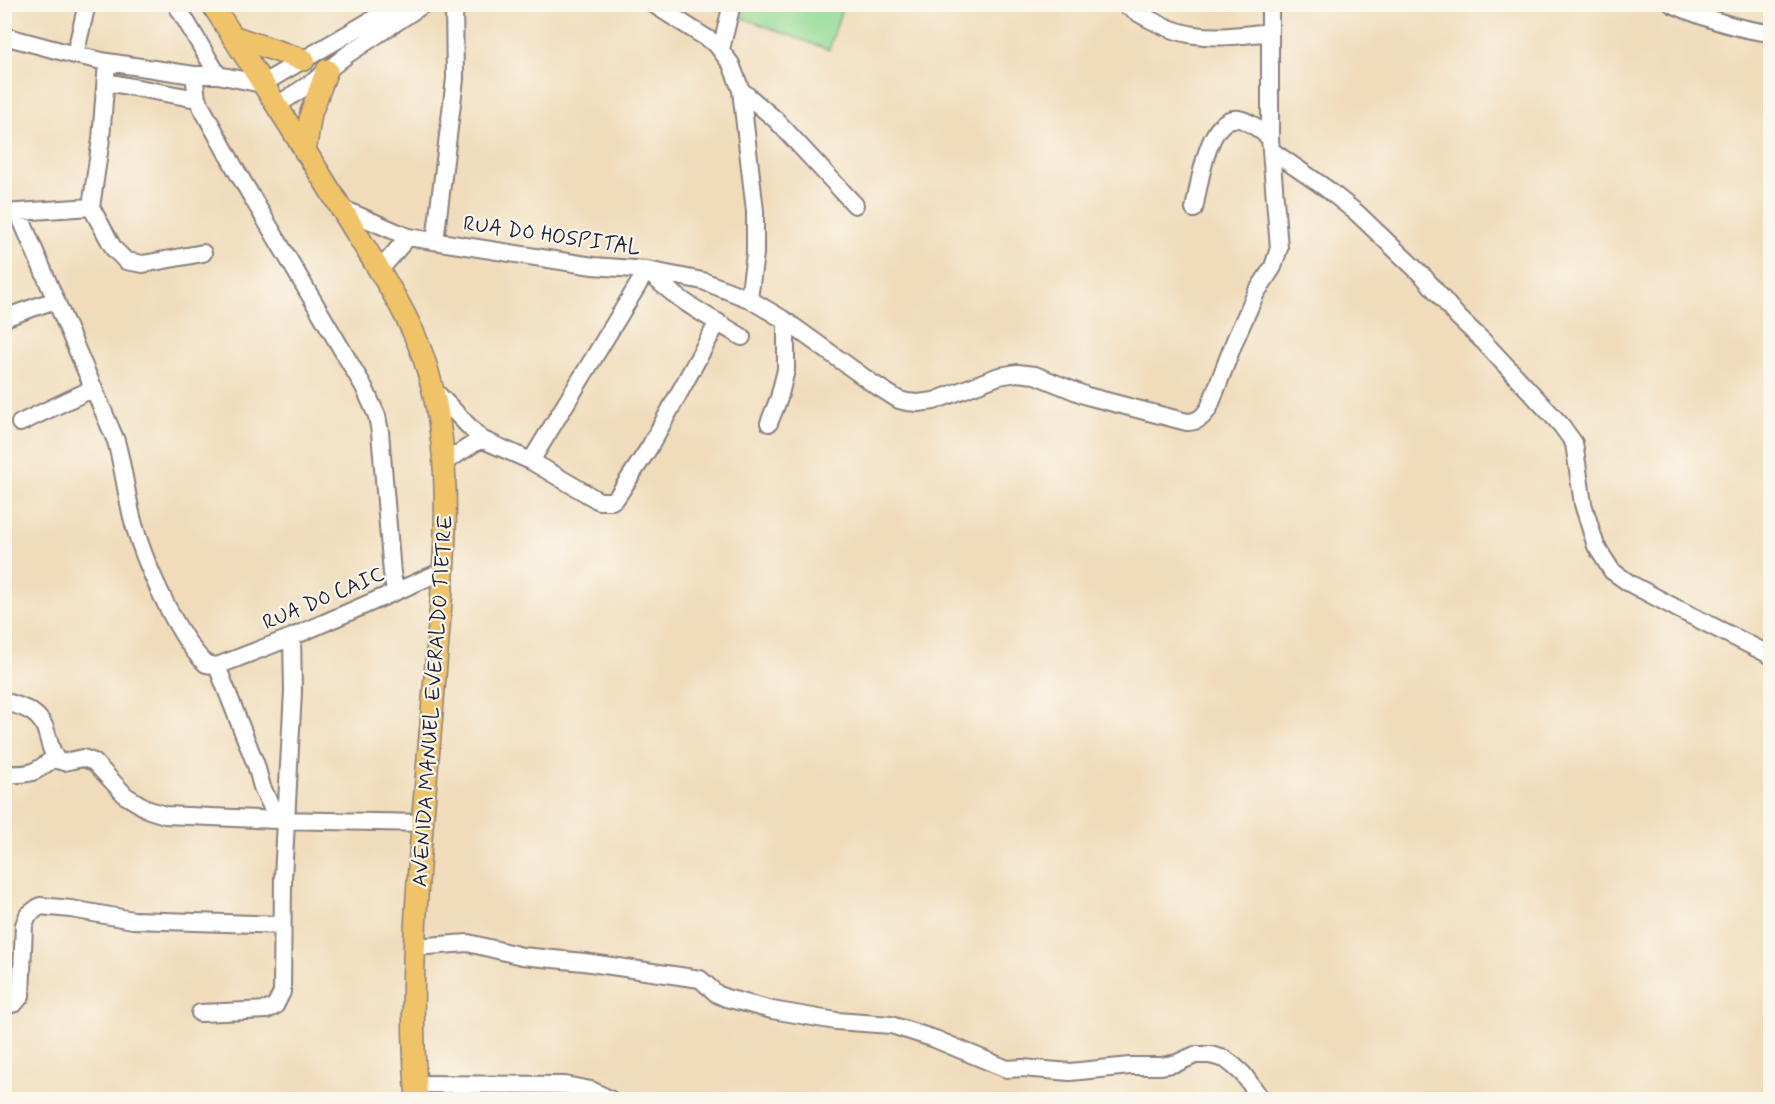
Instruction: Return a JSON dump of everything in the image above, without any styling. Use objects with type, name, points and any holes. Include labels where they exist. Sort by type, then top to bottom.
[{"type":"main road","name":"AVENIDA MANUEL EVERALDO TIETRE","points":[[212,4],[341,208],[413,330],[432,387],[445,462],[445,570],[414,947],[417,1092]]},
{"type":"main road","points":[[232,36],[304,60]]},
{"type":"main road","points":[[305,152],[309,123],[327,70]]},
{"type":"street","points":[[75,55],[87,4]]},
{"type":"street","points":[[176,4],[218,75]]},
{"type":"street","points":[[4,36],[107,62],[194,75],[218,75],[262,84],[399,4]]},
{"type":"street","points":[[276,106],[348,54],[424,4]]},
{"type":"street","points":[[435,241],[455,79],[454,4]]},
{"type":"street","points":[[653,4],[708,38],[721,49],[731,64],[741,90],[755,211],[755,254],[748,299]]},
{"type":"street","points":[[721,49],[732,4]]},
{"type":"street","points":[[1124,4],[1163,27],[1185,34],[1213,38],[1270,32]]},
{"type":"street","points":[[531,461],[647,270],[704,281],[748,299],[786,321],[899,400],[926,403],[999,376],[1017,373],[1044,378],[1087,396],[1187,422],[1196,421],[1209,408],[1235,340],[1256,293],[1268,277],[1279,248],[1271,145],[1270,4]]},
{"type":"street","points":[[1672,4],[1704,17],[1747,30],[1770,33]]},
{"type":"street","points":[[107,62],[101,139],[91,207],[114,249],[126,261],[143,264],[203,253]]},
{"type":"street","points":[[194,75],[197,99],[236,171],[353,367],[375,411],[382,444],[395,592]]},
{"type":"street","points":[[106,82],[197,99]]},
{"type":"street","points":[[741,90],[776,120],[855,205]]},
{"type":"street","points":[[1194,209],[1206,153],[1215,133],[1223,124],[1234,119],[1240,119],[1252,125],[1271,145],[1357,213],[1424,277],[1458,317],[1491,349],[1571,438],[1578,460],[1583,504],[1590,528],[1596,546],[1612,571],[1629,583],[1676,608],[1770,655]]},
{"type":"street","points":[[91,207],[11,213],[55,300],[116,441],[132,519],[153,576],[179,628],[201,659],[209,665],[217,666],[256,765],[262,787],[282,820]]},
{"type":"street","name":"RUA DO HOSPITAL","points":[[341,208],[408,237],[593,266],[647,270],[681,300],[742,337]]},
{"type":"street","points":[[379,271],[408,237]]},
{"type":"street","points":[[4,318],[55,300]]},
{"type":"street","points":[[769,423],[779,398],[786,370],[786,321]]},
{"type":"street","points":[[432,387],[481,439],[531,461],[603,502],[612,501],[649,448],[718,322]]},
{"type":"street","points":[[20,423],[94,388]]},
{"type":"street","points":[[445,462],[481,439]]},
{"type":"street","name":"RUA DO CAIC","points":[[217,666],[292,637],[445,570]]},
{"type":"street","points":[[200,1013],[267,1010],[275,1006],[282,992],[282,820],[293,691],[292,637]]},
{"type":"street","points":[[4,700],[40,718],[57,760],[64,762],[82,758],[94,762],[120,792],[157,813],[175,816],[424,823]]},
{"type":"street","points":[[4,774],[28,775],[55,757]]},
{"type":"street","points":[[4,1006],[15,1003],[21,996],[24,925],[28,915],[40,906],[133,920],[282,925]]},
{"type":"street","points":[[414,947],[468,943],[522,956],[585,962],[703,980],[721,996],[772,1010],[836,1022],[891,1025],[935,1039],[1007,1070],[1022,1068],[1070,1072],[1171,1064],[1201,1054],[1218,1056],[1243,1074],[1262,1100]]},
{"type":"street","points":[[417,1092],[591,1090],[611,1100]]},
{"type":"green space","points":[[708,5],[843,5],[829,50]]}]
